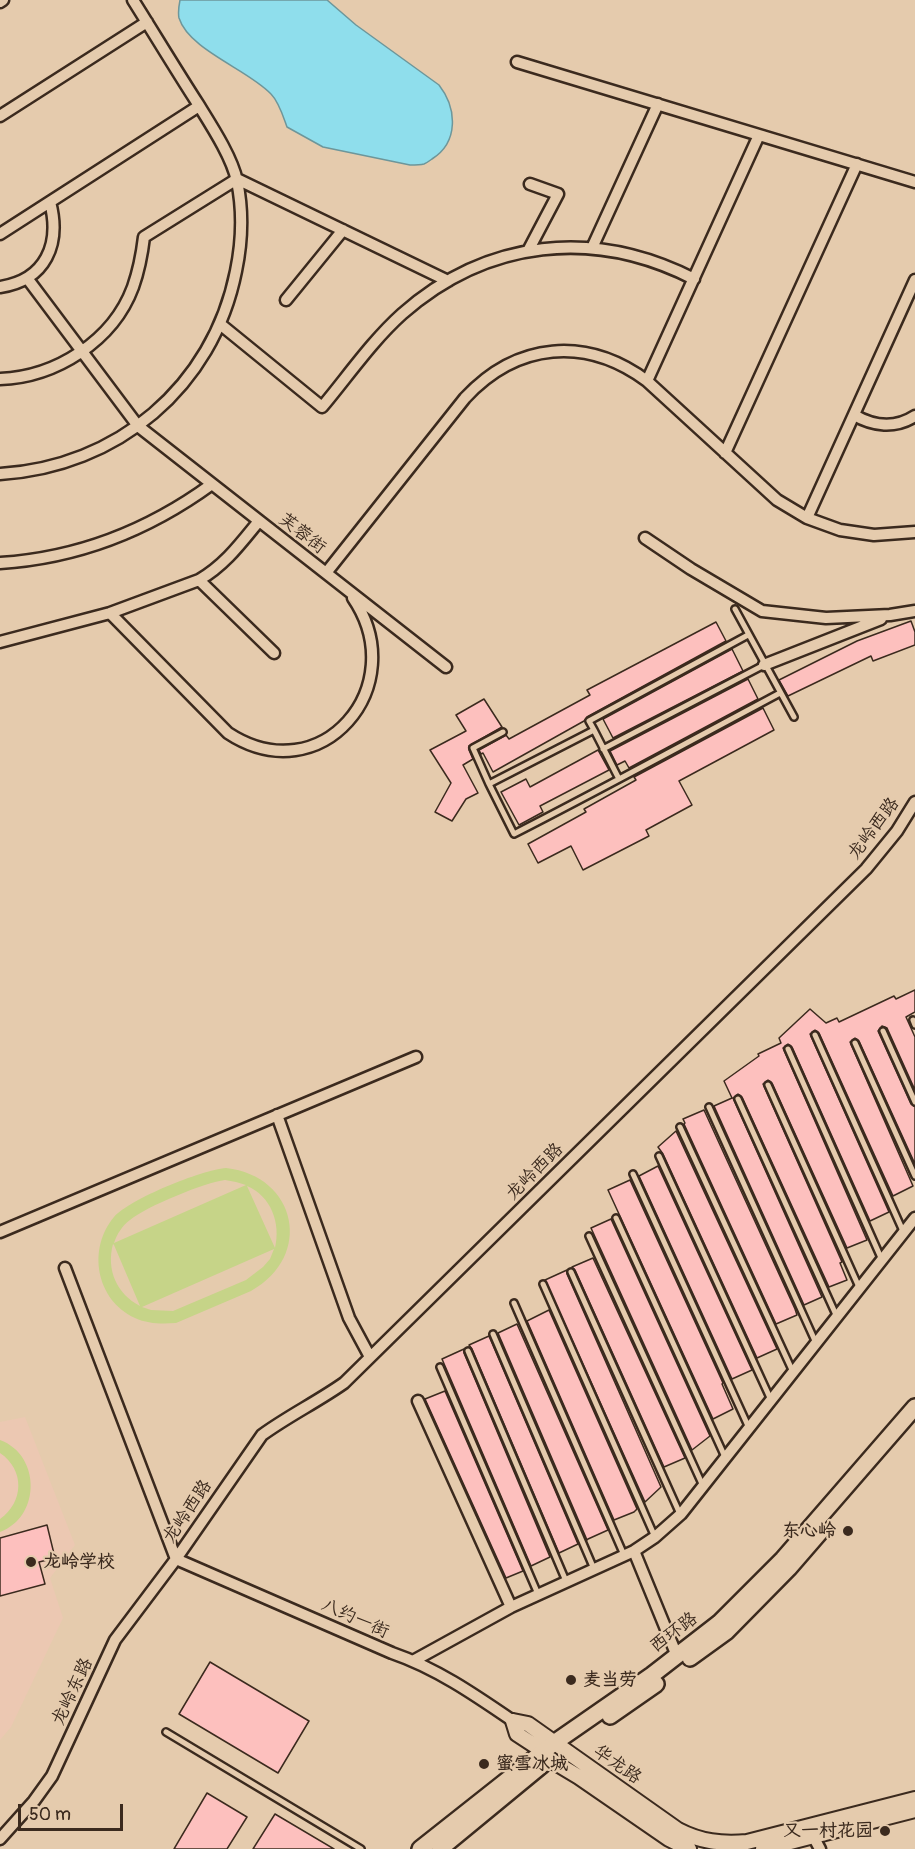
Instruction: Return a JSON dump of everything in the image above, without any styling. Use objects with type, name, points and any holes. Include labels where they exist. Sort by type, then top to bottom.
[{"type":"main road","name":"西环路","points":[[420,1849],[719,1623],[783,1559],[915,1407]]},
{"type":"main road","name":"西环路","points":[[440,1849],[552,1750],[636,1699],[726,1632],[789,1568],[915,1422]]},
{"type":"street","points":[[0,474],[37,470],[80,458],[110,444],[138,426],[171,397],[199,363],[220,324],[234,284],[241,221],[237,179],[219,138],[133,0]]},
{"type":"street","points":[[0,116],[147,22]]},
{"type":"street","points":[[517,62],[915,182]]},
{"type":"street","points":[[592,248],[658,104]]},
{"type":"street","points":[[0,234],[199,106]]},
{"type":"street","points":[[647,381],[759,135]]},
{"type":"street","points":[[725,453],[857,164]]},
{"type":"street","points":[[237,179],[448,281]]},
{"type":"street","points":[[0,379],[37,373],[61,364],[103,334],[124,305],[132,289],[141,264],[144,237],[237,179]]},
{"type":"street","points":[[528,251],[558,194],[530,184]]},
{"type":"street","points":[[0,287],[12,285],[27,278],[50,252],[54,236],[54,218],[50,202]]},
{"type":"street","points":[[286,300],[343,230]]},
{"type":"street","points":[[220,324],[322,407],[384,332],[419,300],[448,281],[501,258],[528,251],[569,247],[592,248],[623,252],[654,261],[694,279]]},
{"type":"street","name":"芙蓉街","points":[[27,278],[138,426],[446,668]]},
{"type":"street","points":[[807,518],[854,415],[910,304],[915,280]]},
{"type":"street","points":[[326,573],[475,386],[501,368],[530,355],[553,351],[576,351],[607,358],[635,372],[777,500],[807,518],[840,530],[874,535],[915,532]]},
{"type":"street","points":[[854,415],[864,421],[887,425],[915,416]]},
{"type":"street","points":[[0,563],[68,554],[119,537],[168,514],[212,484]]},
{"type":"street","points":[[0,642],[110,613],[199,580],[228,559],[259,521]]},
{"type":"street","points":[[645,538],[691,569],[762,611],[826,618],[890,615],[915,611]]},
{"type":"street","points":[[199,580],[274,653]]},
{"type":"street","points":[[110,613],[228,733],[239,740],[264,749],[290,751],[315,745],[338,732],[356,712],[368,689],[372,663],[369,633],[361,611],[349,591]]},
{"type":"street","points":[[764,665],[890,615]]},
{"type":"street","name":"龙岭西路","points":[[176,1559],[262,1435],[280,1422],[318,1402],[344,1383],[866,869],[897,831],[915,802]]},
{"type":"street","points":[[0,1232],[416,1057]]},
{"type":"street","points":[[277,1115],[349,1318],[370,1357]]},
{"type":"street","points":[[413,1660],[511,1607],[629,1553],[655,1537],[681,1515],[915,1218]]},
{"type":"street","points":[[65,1268],[176,1559]]},
{"type":"street","points":[[418,1401],[511,1607]]},
{"type":"street","points":[[629,1553],[677,1656]]},
{"type":"street","name":"八约一街","points":[[176,1559],[413,1660],[475,1695],[513,1721]]},
{"type":"street","name":"龙岭东路","points":[[0,1839],[34,1801],[52,1776],[116,1640],[176,1559]]},
{"type":"street","name":"华龙路","points":[[513,1721],[517,1734],[552,1750],[678,1830],[693,1838],[709,1842],[726,1844],[747,1842],[915,1798]]},
{"type":"street","name":"华龙路","points":[[552,1750],[579,1777],[669,1839],[689,1849]]},
{"type":"street","points":[[763,1849],[915,1810]]},
{"type":"street","points":[[813,1836],[820,1849]]},
{"type":"lane","points":[[735,609],[794,717]]},
{"type":"lane","points":[[619,779],[589,721],[748,635]]},
{"type":"lane","points":[[603,749],[764,665]]},
{"type":"lane","points":[[503,732],[473,748],[514,834],[780,693]]},
{"type":"lane","points":[[489,784],[594,730]]},
{"type":"lane","points":[[883,1031],[915,1102]]},
{"type":"lane","points":[[815,1035],[903,1233]]},
{"type":"lane","points":[[855,1043],[915,1176]]},
{"type":"lane","points":[[788,1049],[882,1260]]},
{"type":"lane","points":[[768,1084],[860,1288]]},
{"type":"lane","points":[[738,1099],[837,1317]]},
{"type":"lane","points":[[709,1107],[816,1343]]},
{"type":"lane","points":[[680,1127],[793,1372]]},
{"type":"lane","points":[[659,1156],[771,1400]]},
{"type":"lane","points":[[633,1174],[749,1428]]},
{"type":"lane","points":[[616,1218],[725,1458]]},
{"type":"lane","points":[[589,1236],[703,1486]]},
{"type":"lane","points":[[572,1272],[681,1515]]},
{"type":"lane","points":[[543,1284],[655,1537]]},
{"type":"lane","points":[[514,1303],[629,1553]]},
{"type":"lane","points":[[493,1334],[594,1569]]},
{"type":"lane","points":[[468,1351],[566,1582]]},
{"type":"lane","points":[[440,1367],[538,1595]]},
{"type":"lane","points":[[166,1732],[361,1849]]},
{"type":"shaded area","name":"龙岭学校","points":[[25,1417],[75,1545],[50,1578],[63,1618],[11,1727],[0,1740],[0,1422]]},
{"type":"green space","points":[[226,1168],[250,1174],[269,1186],[282,1201],[289,1219],[289,1239],[284,1258],[271,1276],[251,1291],[176,1323],[155,1323],[135,1318],[111,1299],[104,1287],[98,1258],[100,1244],[106,1230],[114,1217],[135,1202],[167,1187]],"holes":[[[225,1180],[246,1185],[114,1243],[118,1233],[127,1222],[148,1209]],[[247,1186],[262,1196],[272,1211],[277,1229],[275,1248]],[[113,1244],[140,1306],[125,1295],[115,1280],[111,1254]],[[274,1249],[270,1259],[263,1267],[246,1280],[173,1311],[151,1310],[142,1307]]]},
{"type":"green space","points":[[0,1440],[13,1448],[23,1459],[29,1472],[31,1486],[29,1500],[23,1513],[13,1524],[0,1532],[0,1519],[14,1504],[18,1486],[14,1468],[0,1453]]},
{"type":"water","points":[[180,0],[327,0],[356,25],[439,85],[452,114],[451,134],[447,144],[428,162],[415,165],[323,147],[287,127],[281,109],[271,94],[261,85],[195,40],[179,18]]},
{"type":"building","points":[[911,621],[915,632],[915,645],[873,661],[871,656],[788,696],[779,680],[857,641]]},
{"type":"building","points":[[716,622],[726,641],[587,717],[584,721],[493,772],[483,753],[481,754],[479,750],[506,735],[509,739],[590,695],[587,690]]},
{"type":"building","points":[[732,649],[743,671],[613,738],[603,719]]},
{"type":"building","points":[[748,679],[758,699],[629,768],[625,761],[617,765],[610,751]]},
{"type":"building","points":[[484,699],[502,727],[469,746],[473,759],[463,765],[478,793],[466,799],[452,821],[435,812],[451,783],[430,750],[466,731],[456,715]]},
{"type":"building","points":[[763,708],[774,730],[679,781],[692,805],[646,830],[649,836],[583,870],[571,846],[538,863],[528,844],[586,812],[584,809],[636,780],[634,777]]},
{"type":"building","points":[[598,750],[609,770],[540,806],[543,812],[519,825],[501,792],[526,779],[530,787]]},
{"type":"building","points":[[915,990],[915,1012],[906,1017],[915,1037],[915,1090],[887,1028],[882,1026],[878,1031],[911,1104],[915,1107],[915,1164],[859,1041],[855,1038],[850,1042],[913,1186],[893,1196],[819,1033],[815,1030],[810,1034],[889,1212],[870,1221],[792,1047],[788,1044],[783,1048],[867,1240],[847,1248],[772,1083],[768,1080],[763,1084],[842,1262],[840,1263],[847,1280],[829,1287],[742,1097],[738,1094],[733,1098],[822,1297],[804,1305],[714,1106],[732,1098],[724,1081],[759,1056],[758,1054],[781,1043],[779,1038],[810,1009],[826,1023],[837,1018],[839,1022],[894,996],[896,999]]},
{"type":"building","points":[[704,1110],[795,1309],[797,1315],[776,1324],[684,1124],[683,1119]]},
{"type":"building","points":[[676,1131],[777,1349],[757,1358],[658,1147]]},
{"type":"building","points":[[658,1166],[752,1370],[732,1379],[639,1176]]},
{"type":"building","points":[[630,1180],[733,1409],[713,1419],[608,1190]]},
{"type":"building","points":[[611,1219],[710,1436],[692,1450],[591,1228]]},
{"type":"building","points":[[593,1258],[685,1458],[664,1467],[572,1267]]},
{"type":"building","points":[[567,1270],[661,1487],[645,1502],[545,1280]]},
{"type":"building","points":[[549,1310],[637,1509],[614,1520],[527,1321]]},
{"type":"building","points":[[517,1324],[608,1530],[587,1540],[498,1333]]},
{"type":"building","points":[[489,1336],[578,1544],[559,1553],[469,1345]]},
{"type":"building","points":[[464,1349],[550,1557],[531,1566],[442,1359]]},
{"type":"building","points":[[445,1391],[523,1571],[506,1578],[425,1399]]},
{"type":"building","points":[[47,1525],[55,1558],[39,1562],[45,1584],[0,1596],[0,1538]]},
{"type":"building","points":[[210,1662],[309,1721],[278,1773],[179,1714]]},
{"type":"building","points":[[207,1793],[247,1817],[227,1849],[174,1849]]},
{"type":"building","points":[[275,1814],[334,1849],[253,1849]]},
{"type":"place","name":"东心岭","points":[[848,1531]]},
{"type":"place","name":"龙岭学校","points":[[31,1562]]},
{"type":"place","name":"麦当劳","points":[[571,1680]]},
{"type":"place","name":"蜜雪冰城","points":[[484,1764]]},
{"type":"place","name":"又一村花园","points":[[885,1831]]}]
